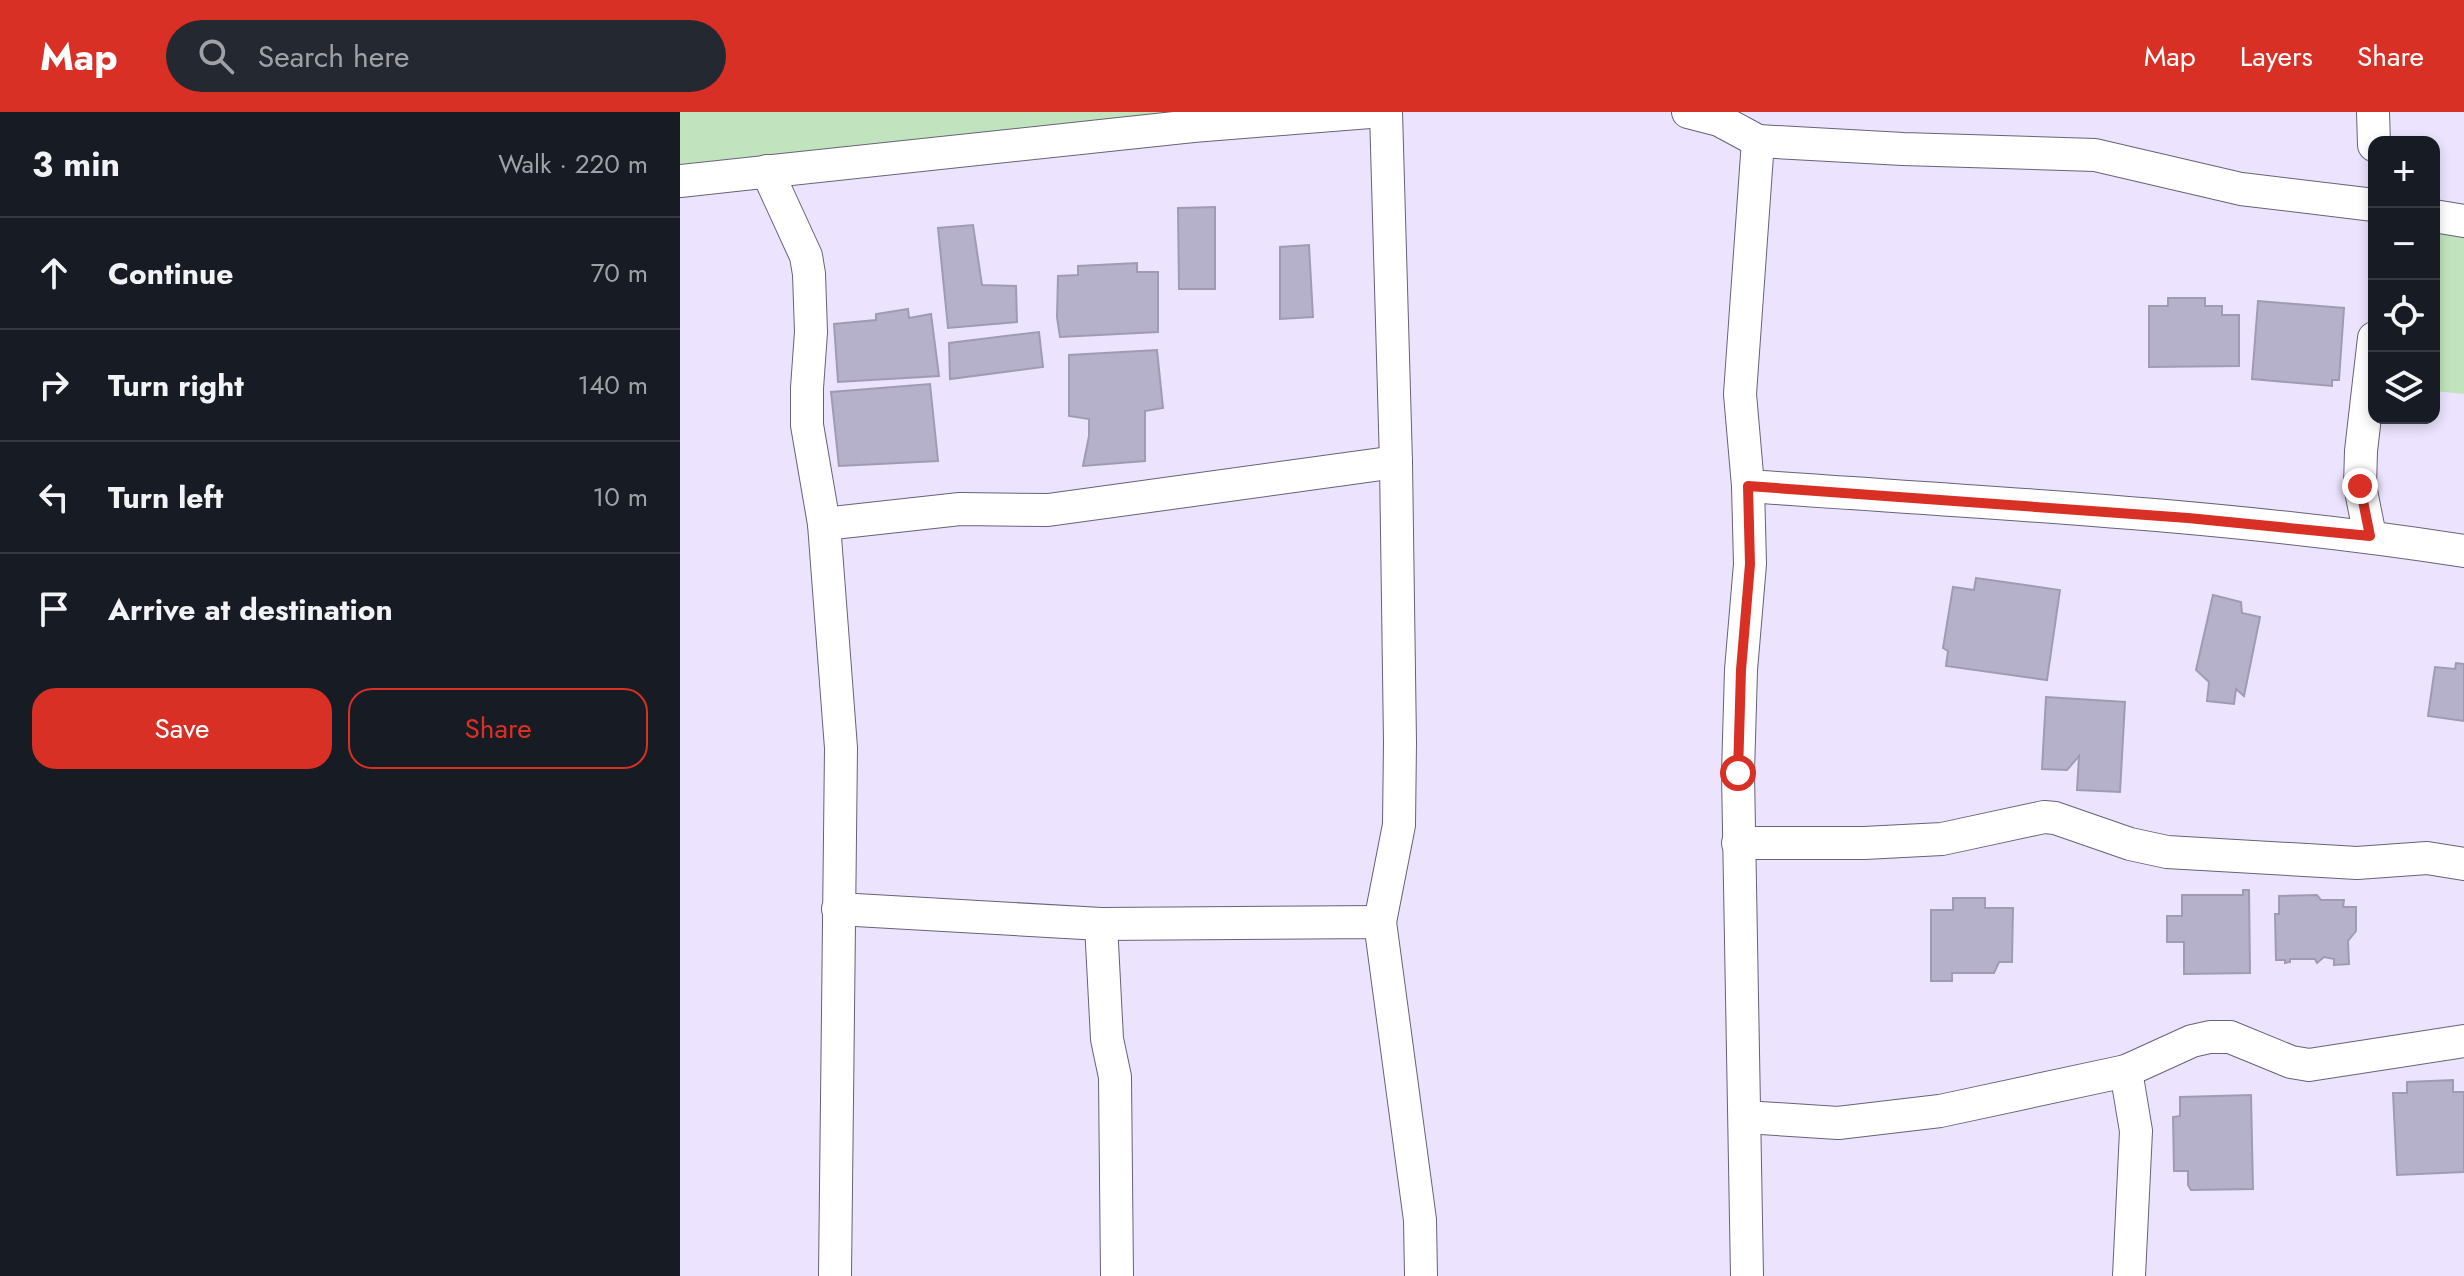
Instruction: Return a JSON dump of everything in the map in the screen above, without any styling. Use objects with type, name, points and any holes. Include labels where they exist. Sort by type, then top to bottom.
[{"type":"street","points":[[680,181],[1193,126],[1370,112]]},
{"type":"street","points":[[1386,112],[1396,462],[1399,825],[1380,922],[1420,1220],[1421,1276]]},
{"type":"street","points":[[2373,112],[2374,136]]},
{"type":"street","points":[[1708,115],[1758,141],[2095,155],[2241,189],[2368,204]]},
{"type":"street","points":[[1747,1276],[1738,843],[1741,670],[1750,564],[1748,486],[1740,394],[1758,141]]},
{"type":"street","points":[[767,171],[806,256],[809,274],[811,332],[807,425],[824,524],[841,748],[835,1276]]},
{"type":"street","points":[[2440,217],[2464,221]]},
{"type":"street","points":[[2370,536],[2360,486],[2372,352]]},
{"type":"street","points":[[824,524],[960,509],[1048,510],[1396,462]]},
{"type":"street","points":[[1748,486],[2188,518],[2370,536],[2464,551]]},
{"type":"street","points":[[1738,843],[1864,843],[1942,839],[2044,817],[2130,844],[2167,852],[2357,863],[2427,858],[2464,864]]},
{"type":"street","points":[[838,909],[1101,924],[1380,922]]},
{"type":"street","points":[[1101,924],[1107,1039],[1115,1077],[1117,1276]]},
{"type":"street","points":[[1745,1117],[1838,1123],[1940,1111],[2126,1071],[2192,1041],[2210,1037],[2230,1037],[2291,1062],[2309,1065],[2464,1041]]},
{"type":"street","points":[[2126,1071],[2136,1131],[2129,1276]]},
{"type":"green space","points":[[680,112],[1205,112],[680,164]]},
{"type":"green space","points":[[2440,229],[2464,232],[2464,394],[2440,392]]},
{"type":"building","points":[[1215,207],[1215,289],[1179,289],[1178,208]]},
{"type":"building","points":[[973,225],[982,285],[1016,286],[1017,322],[948,328],[938,228]]},
{"type":"building","points":[[1309,245],[1313,317],[1280,319],[1280,247]]},
{"type":"building","points":[[1137,263],[1137,272],[1158,272],[1158,332],[1060,337],[1058,276],[1078,275],[1078,266]]},
{"type":"building","points":[[2168,298],[2205,298],[2205,306],[2222,306],[2222,315],[2239,315],[2239,366],[2149,367],[2149,306],[2168,306]]},
{"type":"building","points":[[2258,301],[2344,308],[2339,380],[2332,380],[2332,386],[2252,379]]},
{"type":"building","points":[[908,309],[909,318],[931,314],[939,376],[838,382],[834,324],[876,320],[876,314]]},
{"type":"building","points":[[1039,332],[1043,367],[950,379],[949,343]]},
{"type":"building","points":[[1157,350],[1163,408],[1145,411],[1145,461],[1083,466],[1089,419],[1069,416],[1069,355]]},
{"type":"building","points":[[930,384],[938,461],[839,466],[831,392]]},
{"type":"building","points":[[1976,578],[2060,590],[2047,680],[1946,666],[1948,651],[1943,648],[1953,587],[1974,590]]},
{"type":"building","points":[[2213,595],[2241,602],[2242,613],[2260,617],[2244,696],[2236,689],[2234,704],[2207,701],[2209,682],[2196,670]]},
{"type":"building","points":[[2456,663],[2464,664],[2464,721],[2428,716],[2435,667],[2455,669]]},
{"type":"building","points":[[2046,697],[2125,702],[2120,792],[2077,790],[2079,756],[2067,770],[2042,769]]},
{"type":"building","points":[[2243,890],[2249,890],[2250,973],[2184,974],[2184,942],[2167,942],[2167,916],[2182,916],[2182,895],[2243,895]]},
{"type":"building","points":[[2317,895],[2321,900],[2344,900],[2343,907],[2356,907],[2356,931],[2348,941],[2349,964],[2334,965],[2334,959],[2324,957],[2317,963],[2315,959],[2290,959],[2285,963],[2285,960],[2276,960],[2275,914],[2279,914],[2279,896]]},
{"type":"building","points":[[1953,898],[1985,898],[1985,908],[2013,908],[2012,962],[1999,962],[1994,973],[1952,973],[1952,981],[1931,981],[1931,910],[1953,910]]},
{"type":"building","points":[[2453,1080],[2453,1092],[2464,1092],[2464,1172],[2397,1175],[2393,1093],[2407,1093],[2407,1082]]},
{"type":"building","points":[[2251,1095],[2253,1189],[2191,1190],[2188,1171],[2174,1171],[2173,1117],[2180,1116],[2180,1097]]},
{"type":"route","points":[[1738,773],[1741,670],[1750,564],[1748,486],[2188,518],[2370,536],[2360,486]]}]
